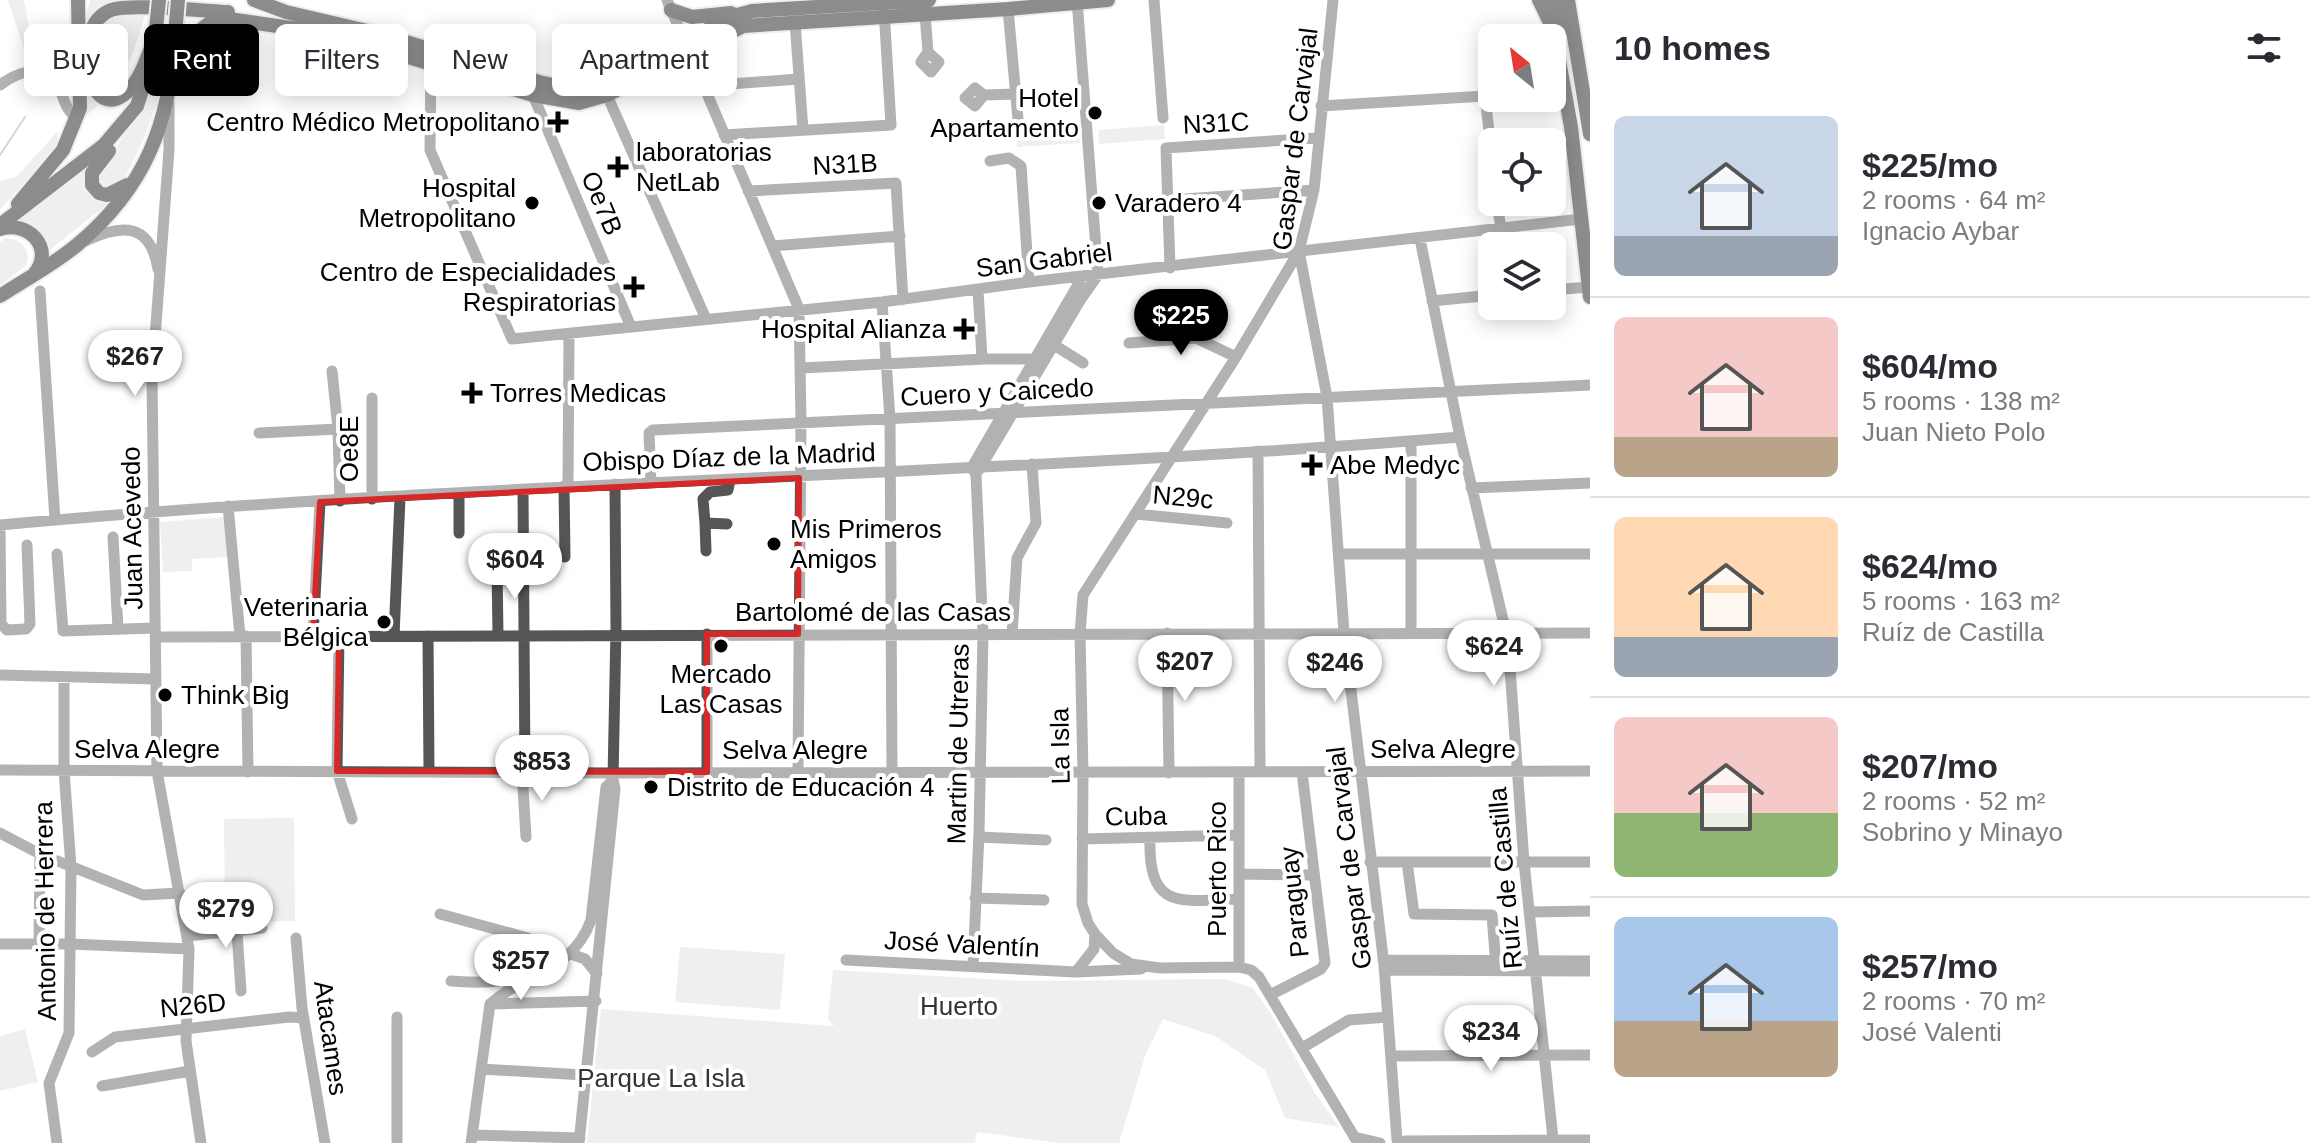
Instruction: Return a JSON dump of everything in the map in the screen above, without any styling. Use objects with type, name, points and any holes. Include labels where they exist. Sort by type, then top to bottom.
[{"type":"main road","points":[[2,224],[63,150],[77,117],[81,93],[78,0]]},
{"type":"main road","points":[[156,24],[159,0]]},
{"type":"main road","points":[[176,24],[178,0]]},
{"type":"main road","points":[[669,5],[692,17],[752,11],[1008,9],[1108,0]]},
{"type":"main road","points":[[1539,0],[1554,31],[1571,127]]},
{"type":"main road","points":[[260,1],[286,12],[424,53]]},
{"type":"main road","points":[[1560,3],[1590,297]]},
{"type":"main road","points":[[1560,3],[1588,114],[1590,134]]},
{"type":"main road","points":[[144,62],[127,92],[117,97],[103,98],[94,92],[89,80],[90,31],[95,23],[112,10],[132,8],[243,13],[290,24]]},
{"type":"main road","points":[[737,28],[884,10]]},
{"type":"main road","points":[[720,24],[733,16],[752,11]]},
{"type":"main road","points":[[206,24],[217,19],[275,25]]},
{"type":"main road","points":[[137,178],[107,195],[95,190],[90,180],[96,166],[122,134],[144,85]]},
{"type":"main road","points":[[0,296],[78,244],[122,199],[137,178],[159,132],[169,96]]},
{"type":"main road","points":[[536,96],[579,103],[604,96]]},
{"type":"main road","points":[[2,224],[104,145],[137,106]]},
{"type":"main road","points":[[2,224],[21,227],[41,246],[41,264],[28,279]]},
{"type":"street","points":[[1154,0],[1163,118]]},
{"type":"street","name":"Gaspar de Carvajal","points":[[1333,0],[1314,190],[1299,251],[1327,397],[1344,632],[1384,965],[1400,1142]]},
{"type":"street","points":[[977,469],[1009,413],[1098,275],[1078,1]]},
{"type":"street","points":[[669,5],[677,24]]},
{"type":"street","points":[[922,8],[928,52]]},
{"type":"street","points":[[1008,9],[1019,130]]},
{"type":"street","points":[[724,135],[891,125],[884,10]]},
{"type":"street","points":[[795,22],[803,130]]},
{"type":"street","points":[[0,85],[22,72],[47,74],[55,82],[69,112],[77,117]]},
{"type":"street","points":[[737,84],[799,79]]},
{"type":"street","points":[[984,95],[1016,94]]},
{"type":"street","name":"San Gabriel","points":[[430,96],[430,150],[512,339],[903,300],[1029,282],[1581,219]]},
{"type":"street","name":"Oe7B","points":[[533,96],[631,327]]},
{"type":"street","points":[[607,96],[706,319]]},
{"type":"street","points":[[707,96],[799,309],[798,771]]},
{"type":"street","points":[[1321,106],[1485,96],[1489,128]]},
{"type":"street","name":"Juan Acevedo","points":[[168,100],[169,150],[152,378],[157,771],[189,949],[186,1027],[201,1143]]},
{"type":"street","name":"N31C","points":[[1169,200],[1166,148],[1317,138]]},
{"type":"street","points":[[990,161],[1009,158],[1021,166],[1029,282]]},
{"type":"street","name":"N31B","points":[[748,191],[896,183],[900,236]]},
{"type":"street","points":[[1170,268],[1169,200],[1314,190]]},
{"type":"street","points":[[1499,216],[1501,229]]},
{"type":"street","name":"Juan Acevedo","points":[[78,244],[114,229],[124,228],[139,233],[153,252],[160,286]]},
{"type":"street","points":[[772,246],[900,236],[903,300]]},
{"type":"street","name":"Ruíz de Castilla","points":[[1420,239],[1471,488],[1508,641],[1524,862],[1553,1139]]},
{"type":"street","name":"La Isla","points":[[1239,967],[1160,968],[1131,964],[1113,953],[1095,934],[1082,904],[1080,634],[1085,592],[1236,357],[1299,251]]},
{"type":"street","points":[[1009,413],[1035,359],[1083,276]]},
{"type":"street","points":[[1566,289],[1589,287]]},
{"type":"street","points":[[978,289],[982,359]]},
{"type":"street","points":[[40,291],[55,520]]},
{"type":"street","points":[[1432,301],[1478,296]]},
{"type":"street","points":[[882,302],[890,419],[892,772]]},
{"type":"street","points":[[565,557],[569,335]]},
{"type":"street","points":[[1129,343],[1196,338],[1236,357]]},
{"type":"street","points":[[1054,345],[1083,363]]},
{"type":"street","points":[[801,368],[1035,359]]},
{"type":"street","points":[[332,371],[338,429],[340,501]]},
{"type":"street","name":"Cuero y Caicedo","points":[[651,483],[649,433],[653,430],[1590,385]]},
{"type":"street","name":"Oe8E","points":[[372,398],[372,499]]},
{"type":"street","points":[[259,433],[338,429]]},
{"type":"street","name":"Obispo Díaz de la Madrid","points":[[0,525],[228,506],[566,486],[977,469],[1460,437]]},
{"type":"street","points":[[1411,441],[1411,632]]},
{"type":"street","points":[[1258,451],[1260,771]]},
{"type":"street","points":[[1012,634],[1017,558],[1036,523],[1032,464]]},
{"type":"street","name":"Martin de Utreras","points":[[973,966],[983,634],[977,469]]},
{"type":"street","points":[[706,551],[705,495],[728,490],[730,480]]},
{"type":"street","points":[[1471,488],[1590,483]]},
{"type":"street","points":[[490,1004],[472,1139],[580,1141],[584,1075],[596,1001],[615,789],[615,484]]},
{"type":"street","points":[[523,490],[523,772],[526,837]]},
{"type":"street","points":[[459,494],[459,533]]},
{"type":"street","points":[[394,636],[400,498]]},
{"type":"street","points":[[313,636],[320,502]]},
{"type":"street","points":[[228,506],[243,636],[248,772]]},
{"type":"street","name":"N29c","points":[[1136,514],[1227,523]]},
{"type":"street","points":[[705,523],[727,524]]},
{"type":"street","points":[[0,531],[1,624],[4,629],[23,630],[30,624],[27,545]]},
{"type":"street","points":[[113,537],[118,629]]},
{"type":"street","name":"Bartolomé de las Casas","points":[[57,554],[61,630],[118,629],[243,636],[1590,633]]},
{"type":"street","points":[[1339,554],[1590,554]]},
{"type":"street","points":[[497,568],[498,635]]},
{"type":"street","points":[[1167,633],[1169,773]]},
{"type":"street","points":[[707,634],[707,772]]},
{"type":"street","points":[[339,636],[337,771],[352,819]]},
{"type":"street","points":[[428,636],[429,771]]},
{"type":"street","points":[[0,675],[155,679]]},
{"type":"street","name":"Antonio de Herrera","points":[[57,1143],[49,1083],[69,1033],[71,867],[64,770],[64,677]]},
{"type":"street","name":"Selva Alegre","points":[[0,770],[429,771],[613,776],[798,771],[1590,771]]},
{"type":"street","name":"Puerto Rico","points":[[1239,772],[1239,967]]},
{"type":"street","name":"Paraguay","points":[[1270,995],[1324,966],[1302,772]]},
{"type":"street","points":[[490,1004],[571,954],[586,935],[591,920],[606,787],[613,776]]},
{"type":"street","points":[[0,833],[40,854],[143,895],[180,893]]},
{"type":"street","name":"Cuba","points":[[1082,839],[1239,835]]},
{"type":"street","points":[[979,837],[1046,840]]},
{"type":"street","points":[[1150,838],[1150,869],[1156,885],[1169,897],[1185,901],[1239,899]]},
{"type":"street","points":[[39,944],[40,854]]},
{"type":"street","points":[[1370,862],[1590,862]]},
{"type":"street","points":[[1407,862],[1414,914],[1492,915],[1496,966]]},
{"type":"street","points":[[1239,874],[1313,875]]},
{"type":"street","points":[[975,898],[1044,900]]},
{"type":"street","points":[[1530,912],[1590,911]]},
{"type":"street","points":[[440,914],[528,938],[538,944],[540,954],[527,967],[494,984],[451,981]]},
{"type":"street","points":[[187,936],[262,928]]},
{"type":"street","points":[[237,932],[241,991]]},
{"type":"street","name":"José Valentín","points":[[1076,972],[1094,949],[1095,934]]},
{"type":"street","name":"Atacames","points":[[296,938],[304,1018],[325,1143]]},
{"type":"street","points":[[0,944],[189,949]]},
{"type":"street","points":[[571,954],[585,959],[597,974]]},
{"type":"street","name":"José Valentín","points":[[846,960],[1076,972],[1160,968]]},
{"type":"street","points":[[1384,965],[1535,966],[1590,961]]},
{"type":"street","points":[[1535,966],[1590,971]]},
{"type":"street","points":[[527,967],[537,994],[547,1002]]},
{"type":"street","points":[[1239,967],[1251,970],[1259,977],[1356,1140],[1380,1143]]},
{"type":"street","points":[[490,1004],[596,1001]]},
{"type":"street","points":[[397,1017],[397,1143]]},
{"type":"street","points":[[1302,1048],[1349,1020],[1388,1017]]},
{"type":"street","name":"N26D","points":[[92,1052],[115,1037],[186,1027],[304,1018]]},
{"type":"street","points":[[1392,1056],[1590,1055]]},
{"type":"street","points":[[481,1069],[584,1075]]},
{"type":"street","points":[[102,1086],[190,1071]]},
{"type":"street","points":[[1400,1142],[1590,1140]]},
{"type":"highlighted area","points":[[799,478],[798,634],[707,634],[707,772],[337,771],[339,636],[313,636],[320,502]]},
{"type":"green space","points":[[8,0],[24,0],[28,24],[24,24],[24,50]]},
{"type":"green space","points":[[90,0],[147,0],[128,64],[128,24],[86,24]]},
{"type":"green space","points":[[86,96],[106,96],[83,118]]},
{"type":"green space","points":[[144,96],[158,96],[147,130],[122,181],[107,187],[100,180],[99,172]]},
{"type":"green space","points":[[1164,125],[1165,139],[1099,144],[1098,130]]},
{"type":"green space","points":[[58,131],[57,144],[0,210],[0,181],[16,177]]},
{"type":"green space","points":[[1079,132],[1080,143],[1017,147],[1016,135]]},
{"type":"green space","points":[[88,169],[83,181],[90,194],[97,200],[113,199],[45,254],[39,233],[18,222]]},
{"type":"green space","points":[[5,238],[16,240],[23,246],[27,265],[0,285],[0,242]]},
{"type":"green space","points":[[226,517],[228,557],[192,559],[192,571],[163,572],[160,522]]},
{"type":"green space","points":[[294,818],[295,921],[225,922],[224,819]]},
{"type":"green space","points":[[680,947],[785,954],[780,1010],[675,1002]]},
{"type":"green space","name":"Parque La Isla","points":[[833,970],[1022,981],[1225,979],[1253,988],[1315,1093],[1339,1127],[1285,1118],[1265,1070],[1215,1036],[1163,1019],[1146,1053],[1119,1143],[1060,1143],[977,1132],[975,1143],[587,1143],[601,1009],[834,1026],[828,1019]]},
{"type":"green space","points":[[25,1029],[38,1082],[0,1091],[0,1036]]},
{"type":"waterway","points":[[0,155],[25,117]]},
{"type":"place","name":"Hotel Apartamento","points":[[1095,113]]},
{"type":"place","name":"Centro Médico Metropolitano","points":[[558,122]]},
{"type":"place","name":"laboratorias NetLab","points":[[618,167]]},
{"type":"place","name":"Hospital Metropolitano","points":[[532,203]]},
{"type":"place","name":"Varadero 4","points":[[1099,203]]},
{"type":"place","name":"Centro de Especialidades Respiratorias","points":[[634,287]]},
{"type":"place","name":"Hospital Alianza","points":[[964,329]]},
{"type":"place","name":"Torres Medicas","points":[[472,393]]},
{"type":"place","name":"Abe Medyc","points":[[1312,465]]},
{"type":"place","name":"Mis Primeros Amigos","points":[[774,544]]},
{"type":"place","name":"Veterinaria Bélgica","points":[[384,622]]},
{"type":"place","name":"Mercado Las Casas","points":[[721,646]]},
{"type":"place","name":"Think Big","points":[[165,695]]},
{"type":"place","name":"Distrito de Educación 4","points":[[651,787]]},
{"type":"park label","name":"Huerto","points":[[959,1006]]}]
